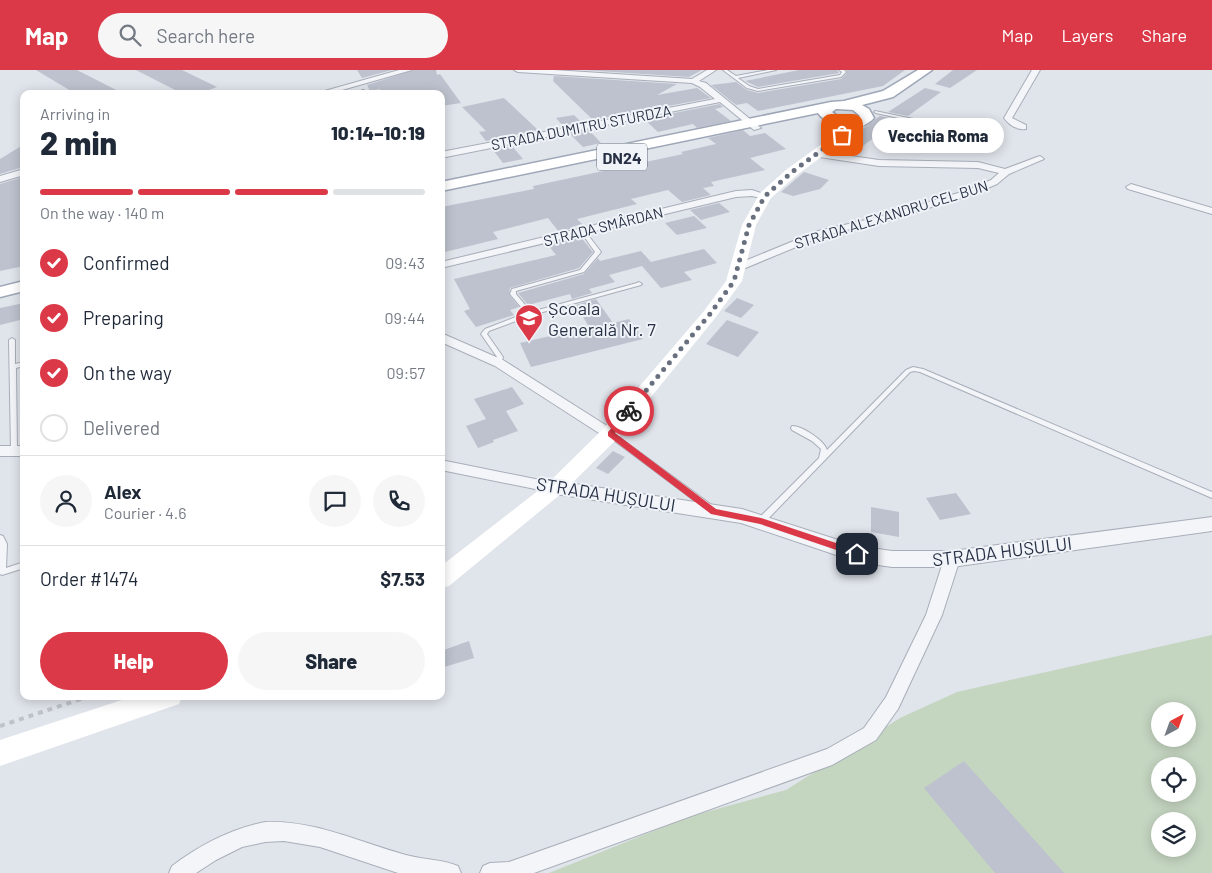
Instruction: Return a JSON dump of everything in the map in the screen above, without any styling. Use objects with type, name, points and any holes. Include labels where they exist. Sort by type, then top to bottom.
[{"type":"main road","name":"DN24","points":[[445,194],[833,109],[888,94],[926,70]]},
{"type":"main road","points":[[445,576],[555,488],[610,434],[710,314],[734,281],[749,225],[765,196],[816,154],[842,128],[868,117],[916,87],[938,70]]},
{"type":"main road","points":[[842,128],[833,109],[862,109],[868,117]]},
{"type":"main road","name":"DN24","points":[[445,186],[754,126]]},
{"type":"main road","points":[[0,282],[20,278]]},
{"type":"main road","points":[[0,292],[20,287]]},
{"type":"main road","points":[[0,753],[158,700]]},
{"type":"street","points":[[333,90],[408,70]]},
{"type":"street","points":[[518,70],[694,81],[703,85],[754,126]]},
{"type":"street","points":[[694,81],[712,70]]},
{"type":"street","points":[[1023,127],[1011,122],[1008,118],[1036,70]]},
{"type":"street","name":"STRADA DUMITRU STURDZA","points":[[445,153],[720,100]]},
{"type":"street","points":[[816,154],[879,163],[978,165],[1006,172]]},
{"type":"street","name":"STRADA ALEXANDRU CEL BUN","points":[[739,267],[822,232],[886,218],[971,192],[994,182],[1006,172],[1040,159]]},
{"type":"street","points":[[0,179],[20,173]]},
{"type":"street","points":[[1131,187],[1212,211]]},
{"type":"street","name":"STRADA SMÂRDAN","points":[[445,265],[736,194],[752,193],[765,196]]},
{"type":"street","points":[[445,339],[499,363],[610,434]]},
{"type":"street","name":"STRADA HUȘULUI","points":[[445,466],[555,488],[714,511],[761,521],[865,556],[892,559],[952,560],[1212,524]]},
{"type":"street","points":[[490,873],[509,872],[832,756],[870,734],[892,703],[934,614],[952,560]]},
{"type":"street","points":[[179,873],[232,841],[264,832],[309,834],[409,866],[428,871],[451,873]]},
{"type":"lane","points":[[725,70],[748,87],[758,90],[841,76],[844,72],[841,70]]},
{"type":"lane","points":[[736,78],[774,70]]},
{"type":"lane","points":[[868,117],[941,126],[995,143]]},
{"type":"lane","points":[[530,314],[513,294],[514,290],[582,271],[586,268],[598,252],[583,232]]},
{"type":"lane","points":[[499,363],[500,357],[484,334],[487,330],[530,314],[640,284]]},
{"type":"lane","points":[[12,340],[12,451]]},
{"type":"lane","points":[[12,367],[20,365]]},
{"type":"lane","points":[[761,521],[908,370],[913,369],[921,370],[1212,494]]},
{"type":"lane","points":[[794,428],[814,439],[824,448],[822,459]]},
{"type":"lane","points":[[610,434],[714,511]]},
{"type":"lane","points":[[0,538],[3,544],[2,572],[20,566]]},
{"type":"path","points":[[0,726],[78,700]]},
{"type":"green space","points":[[1212,635],[1212,873],[549,873],[688,817],[786,790],[900,718],[957,692]]},
{"type":"building","points":[[36,70],[77,70],[116,90],[69,90]]},
{"type":"building","points":[[136,70],[182,70],[217,87],[209,90],[175,90]]},
{"type":"building","points":[[357,70],[392,70],[362,78]]},
{"type":"building","points":[[414,70],[436,70],[437,75],[440,74],[461,103],[445,105],[445,90],[370,90],[367,85]]},
{"type":"building","points":[[583,70],[702,70],[689,77]]},
{"type":"building","points":[[799,70],[837,70],[839,73],[758,87],[745,81]]},
{"type":"building","points":[[847,70],[905,70],[883,86],[758,111],[747,103],[736,105],[711,85],[736,82],[747,90],[758,93],[841,79],[847,73]]},
{"type":"building","points":[[953,70],[977,70],[950,88],[935,84]]},
{"type":"building","points":[[554,76],[677,84],[657,95],[697,88],[711,98],[593,120],[553,81]]},
{"type":"building","points":[[925,88],[941,92],[908,116],[888,112]]},
{"type":"building","points":[[504,98],[538,130],[486,141],[479,132],[486,131],[462,107]]},
{"type":"building","points":[[720,104],[723,107],[715,109],[731,121],[697,128],[693,124],[658,132],[644,119]]},
{"type":"building","points":[[574,115],[582,123],[563,126],[556,118]]},
{"type":"building","points":[[880,116],[899,120],[857,150],[841,145]]},
{"type":"building","points":[[589,130],[601,143],[583,147],[570,134]]},
{"type":"building","points":[[743,130],[750,136],[765,133],[786,149],[750,158],[765,170],[711,182],[714,186],[703,188],[711,195],[682,202],[668,190],[631,199],[637,204],[577,219],[582,224],[559,232],[548,218],[493,232],[498,239],[445,252],[445,206],[534,189],[533,186],[683,154],[681,152],[716,144],[708,138]]},
{"type":"building","points":[[512,146],[523,159],[503,163],[493,150]]},
{"type":"building","points":[[20,147],[20,168],[0,174],[0,159]]},
{"type":"building","points":[[804,172],[829,180],[820,189],[793,196],[781,192]]},
{"type":"building","points":[[20,178],[20,267],[0,271],[0,184]]},
{"type":"building","points":[[719,203],[730,212],[701,220],[690,210]]},
{"type":"building","points":[[694,216],[707,228],[677,235],[665,223]]},
{"type":"building","points":[[580,236],[593,252],[579,268],[510,288],[509,295],[519,307],[510,310],[514,315],[476,327],[464,311],[470,309],[454,279],[556,255],[548,245]]},
{"type":"building","points":[[704,249],[717,263],[684,272],[692,280],[661,288],[642,266],[609,275],[615,282],[589,289],[592,293],[572,299],[570,294],[528,305],[518,293],[584,274],[598,258],[600,261],[641,251],[651,262]]},
{"type":"building","points":[[737,298],[754,305],[741,318],[724,311]]},
{"type":"building","points":[[596,299],[613,323],[629,319],[643,339],[531,367],[520,343],[589,327],[576,305]]},
{"type":"building","points":[[20,304],[20,320],[0,325],[0,308]]},
{"type":"building","points":[[727,320],[759,332],[738,357],[706,344]]},
{"type":"building","points":[[512,387],[524,404],[506,411],[518,431],[478,448],[466,426],[486,419],[474,399]]},
{"type":"building","points":[[613,451],[625,457],[608,474],[596,468]]},
{"type":"building","points":[[956,493],[971,514],[940,520],[926,498]]},
{"type":"building","points":[[871,507],[899,512],[899,537],[871,532]]},
{"type":"building","points":[[469,641],[474,658],[445,667],[445,650]]},
{"type":"building","points":[[964,761],[1064,873],[995,873],[924,788]]},
{"type":"way so far","points":[[629,411],[710,314],[734,281],[749,225],[765,196],[792,172],[842,135]]},
{"type":"place","name":"Vecchia Roma","points":[[842,135]]},
{"type":"place","name":"Școala Generală Nr. 7","points":[[529,342]]},
{"type":"route","points":[[629,411],[610,434],[714,511],[761,521],[857,554]]}]
